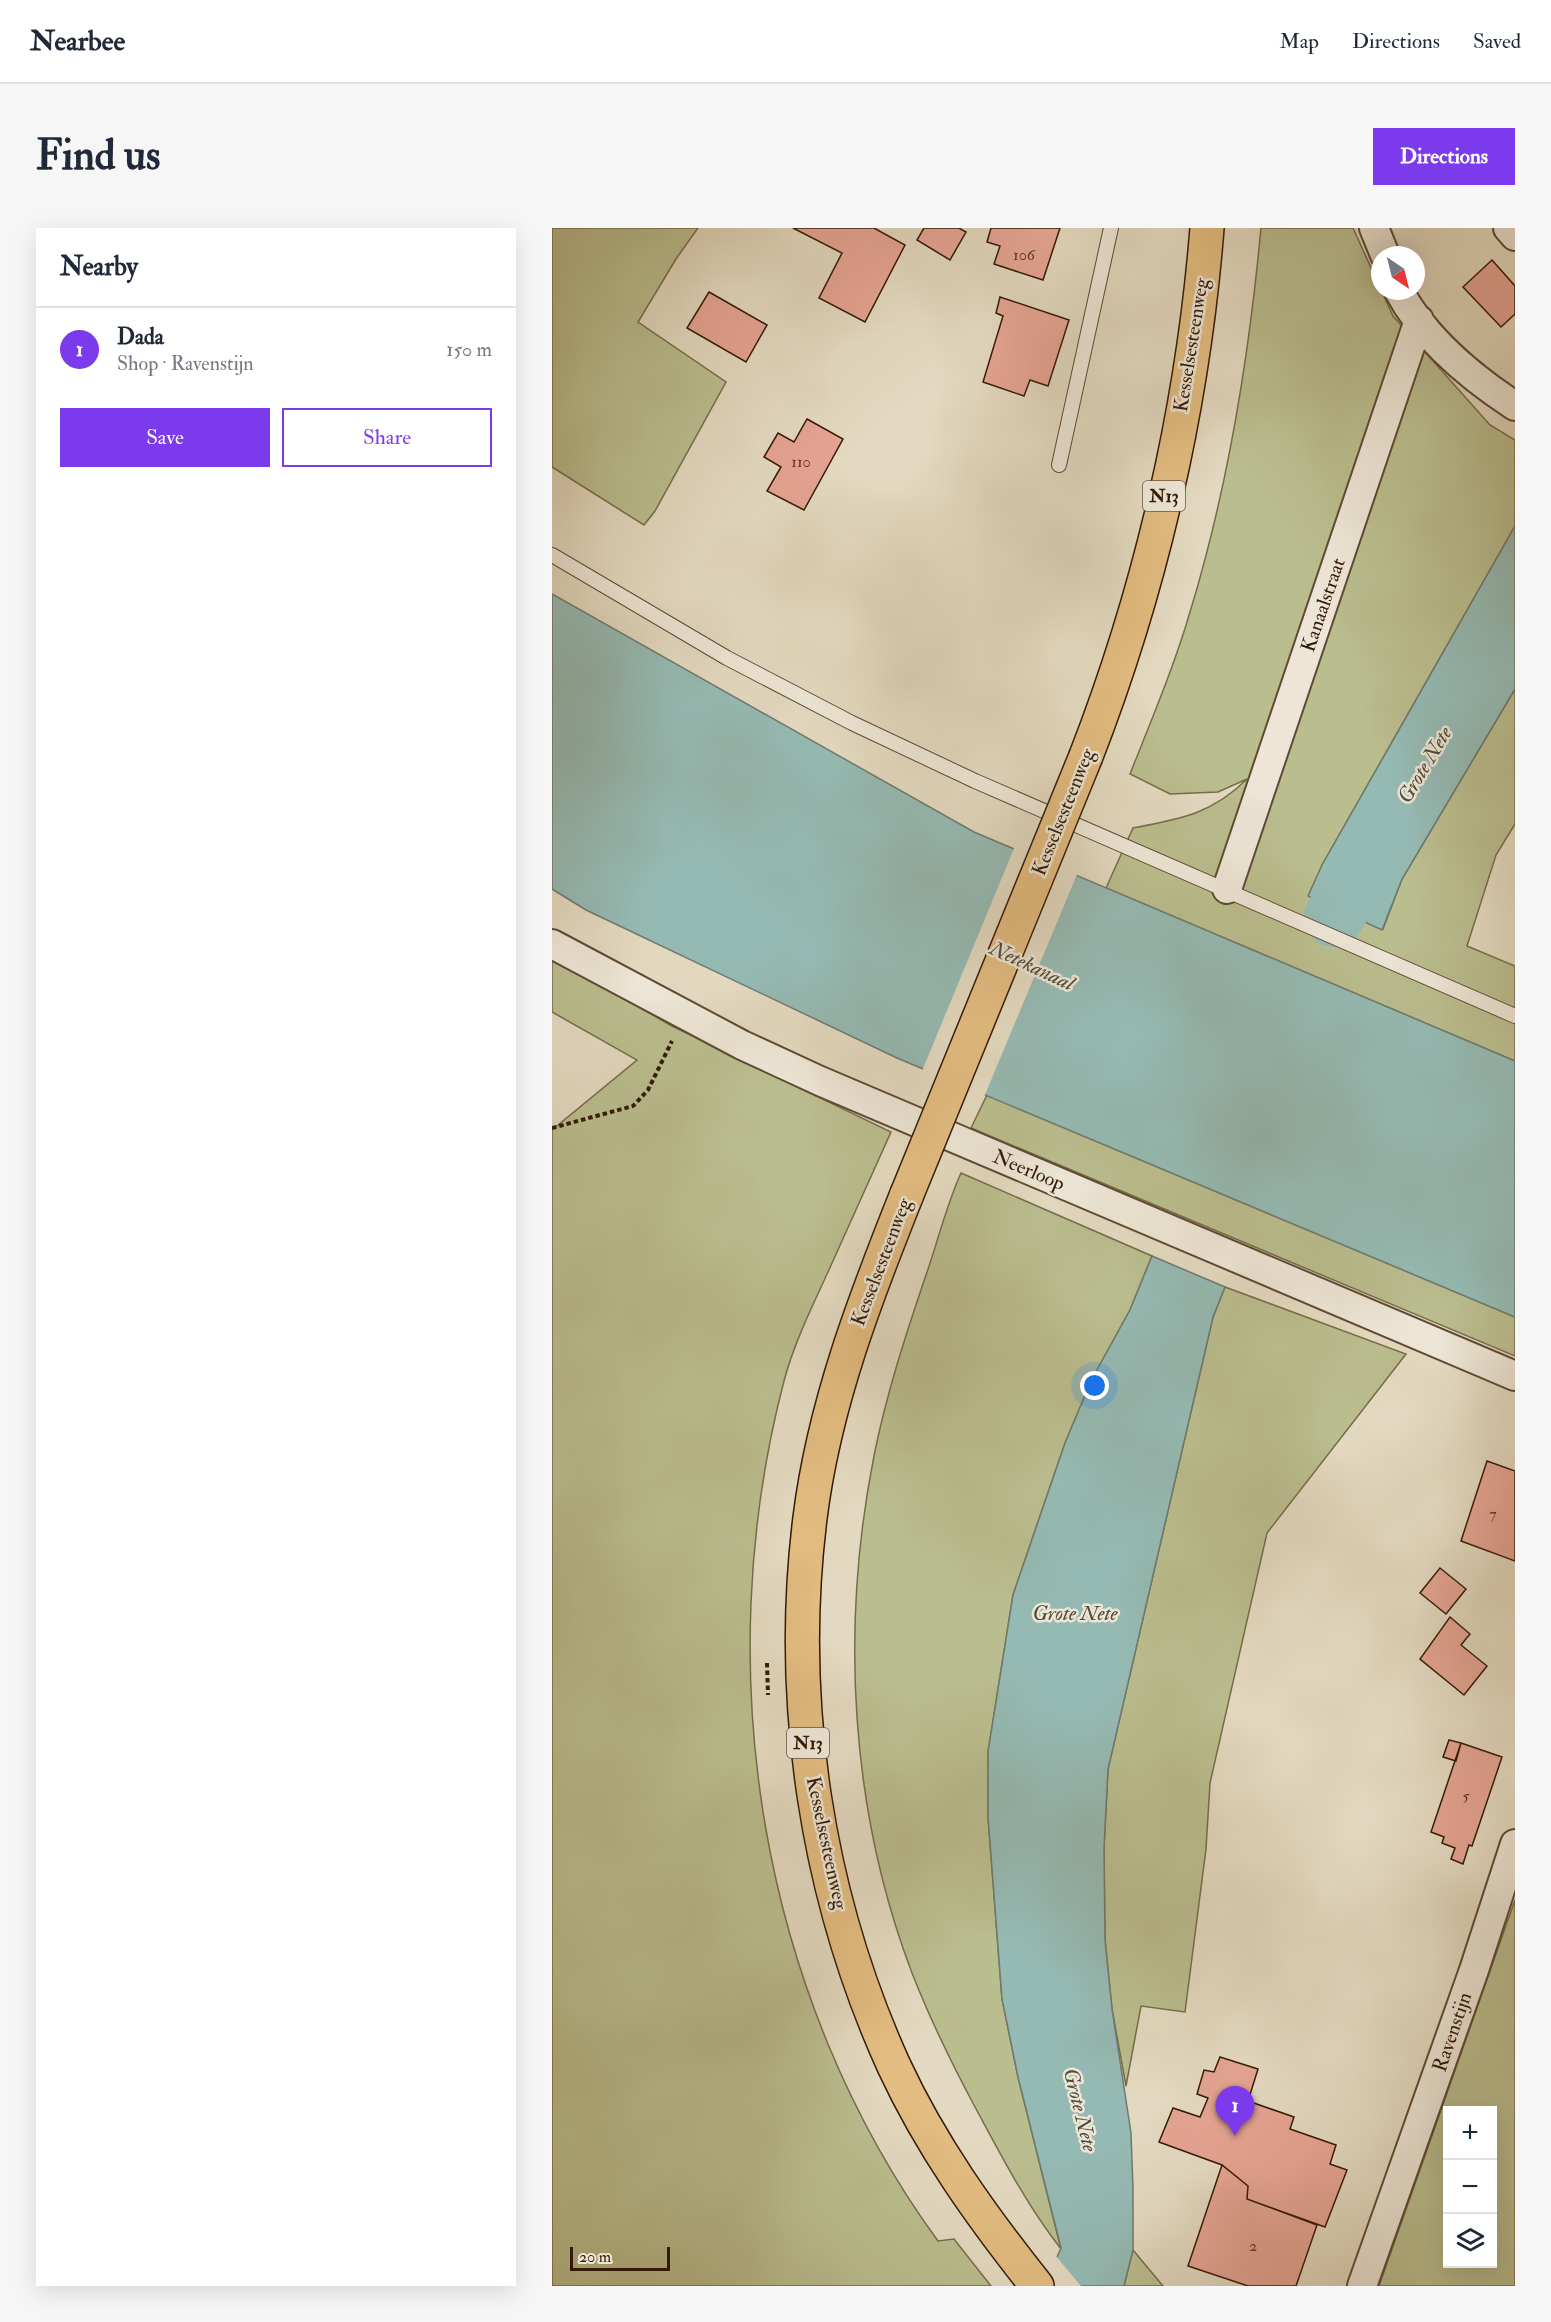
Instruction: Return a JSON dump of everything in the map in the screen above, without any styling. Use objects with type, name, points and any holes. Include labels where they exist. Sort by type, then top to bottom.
[{"type":"main road","name":"Kesselsesteenweg","points":[[1037,2286],[958,2180],[894,2066],[852,1950],[821,1830],[809,1757],[802,1681],[804,1599],[810,1517],[840,1379],[860,1314],[1113,684],[1153,546],[1173,457],[1198,314],[1207,228]]},
{"type":"street","points":[[1374,228],[1381,246]]},
{"type":"street","points":[[1508,228],[1515,236]]},
{"type":"street","points":[[1405,300],[1419,320],[1485,387],[1515,406]]},
{"type":"street","name":"Kanaalstraat","points":[[1227,889],[1419,320]]},
{"type":"street","name":"Neerloop","points":[[552,944],[703,1026],[810,1077],[1515,1376]]},
{"type":"street","name":"Ravenstijn","points":[[1362,2286],[1474,1970],[1515,1845]]},
{"type":"lane","points":[[1059,465],[1111,228]]},
{"type":"lane","points":[[552,555],[727,658],[852,723],[995,790],[1515,1016]]},
{"type":"path","points":[[552,1128],[633,1106],[641,1100],[670,1044]]},
{"type":"green space","points":[[552,228],[698,228],[676,259],[638,322],[726,382],[655,511],[644,525],[552,467]]},
{"type":"green space","points":[[1261,228],[1353,228],[1371,268],[1371,300],[1386,300],[1393,316],[1490,425],[1515,440],[1515,526],[1322,865],[1309,896],[1383,929],[1402,879],[1515,689],[1515,824],[1496,855],[1467,946],[1515,966],[1515,1061],[1106,888],[1133,828],[1180,818],[1208,808],[1234,791],[1247,779],[1218,792],[1170,794],[1130,774],[1184,633],[1215,518],[1235,422]]},
{"type":"green space","points":[[552,957],[672,1026],[891,1132],[804,1325],[784,1381],[761,1491],[751,1603],[752,1716],[766,1828],[791,1938],[828,2044],[877,2146],[938,2241],[954,2239],[991,2286],[552,2286],[552,1130],[637,1060],[552,1012]]},
{"type":"green space","points":[[987,1095],[1515,1317],[1515,1356],[971,1128]]},
{"type":"green space","points":[[961,1173],[1152,1256],[1130,1310],[1092,1379],[1065,1443],[1013,1595],[988,1752],[988,1817],[1002,1999],[1018,2077],[1061,2249],[1026,2198],[966,2091],[912,1973],[891,1911],[875,1848],[864,1783],[857,1718],[855,1652],[857,1586],[863,1521],[874,1456],[884,1410],[904,1342],[946,1211]]},
{"type":"green space","points":[[1225,1287],[1406,1354],[1267,1533],[1210,1783],[1206,1849],[1185,2012],[1141,2006],[1126,2086],[1112,2009],[1105,1940],[1104,1848],[1108,1769],[1213,1317]]},
{"type":"green space","points":[[1515,1900],[1515,2286],[1379,2286]]},
{"type":"green space","points":[[1133,2250],[1163,2286],[1124,2286]]},
{"type":"water","points":[[1515,526],[1515,689],[1402,879],[1382,930],[1308,896],[1322,865]]},
{"type":"water","name":"Netekanaal","points":[[552,594],[974,832],[1515,1061],[1515,1317],[897,1058],[586,910],[552,889]]},
{"type":"water","name":"Grote Nete","points":[[1152,1256],[1225,1287],[1213,1317],[1108,1769],[1104,1848],[1105,1940],[1112,2009],[1131,2133],[1133,2250],[1124,2286],[1044,2286],[1061,2248],[1018,2077],[1002,1999],[988,1817],[988,1752],[1013,1595],[1065,1443],[1092,1379],[1130,1310]]},
{"type":"pier","points":[[1015,846],[1078,872],[984,1097],[922,1071]]},
{"type":"pier","points":[[1055,2255],[1081,2286],[1041,2286]]},
{"type":"building","points":[[793,228],[874,228],[905,245],[865,322],[819,298],[842,253]]},
{"type":"building","points":[[924,228],[959,228],[966,232],[950,260],[917,240]]},
{"type":"building","points":[[991,228],[1060,228],[1043,280],[994,264],[1000,246],[987,242]]},
{"type":"building","points":[[1492,260],[1515,286],[1515,314],[1501,327],[1463,287]]},
{"type":"building","points":[[709,292],[767,325],[746,362],[687,328]]},
{"type":"building","points":[[1000,297],[1069,320],[1048,386],[1030,380],[1024,396],[983,382],[1003,316],[996,313]]},
{"type":"building","points":[[807,419],[843,439],[804,510],[767,491],[781,467],[764,457],[778,433],[794,442]]},
{"type":"building","points":[[1487,1461],[1515,1471],[1515,1561],[1461,1541]]},
{"type":"building","points":[[1440,1568],[1466,1589],[1446,1614],[1420,1593]]},
{"type":"building","points":[[1450,1617],[1470,1634],[1461,1645],[1487,1666],[1464,1695],[1420,1659]]},
{"type":"building","points":[[1449,1740],[1461,1743],[1456,1761],[1443,1757]]},
{"type":"building","points":[[1461,1743],[1502,1757],[1472,1846],[1469,1845],[1463,1864],[1451,1859],[1455,1848],[1442,1843],[1444,1837],[1431,1832]]},
{"type":"building","points":[[1220,2057],[1258,2069],[1248,2101],[1294,2117],[1290,2129],[1336,2145],[1330,2164],[1347,2170],[1325,2227],[1247,2199],[1248,2186],[1222,2165],[1159,2142],[1173,2108],[1200,2117],[1208,2098],[1197,2094],[1204,2070],[1214,2072]]},
{"type":"building","points":[[1222,2165],[1248,2186],[1247,2199],[1317,2225],[1296,2286],[1248,2286],[1188,2266]]},
{"type":"waterway","name":"Grote Nete","points":[[1334,917],[1380,840]]},
{"type":"place","name":"Dada","points":[[1235,2136]]}]
